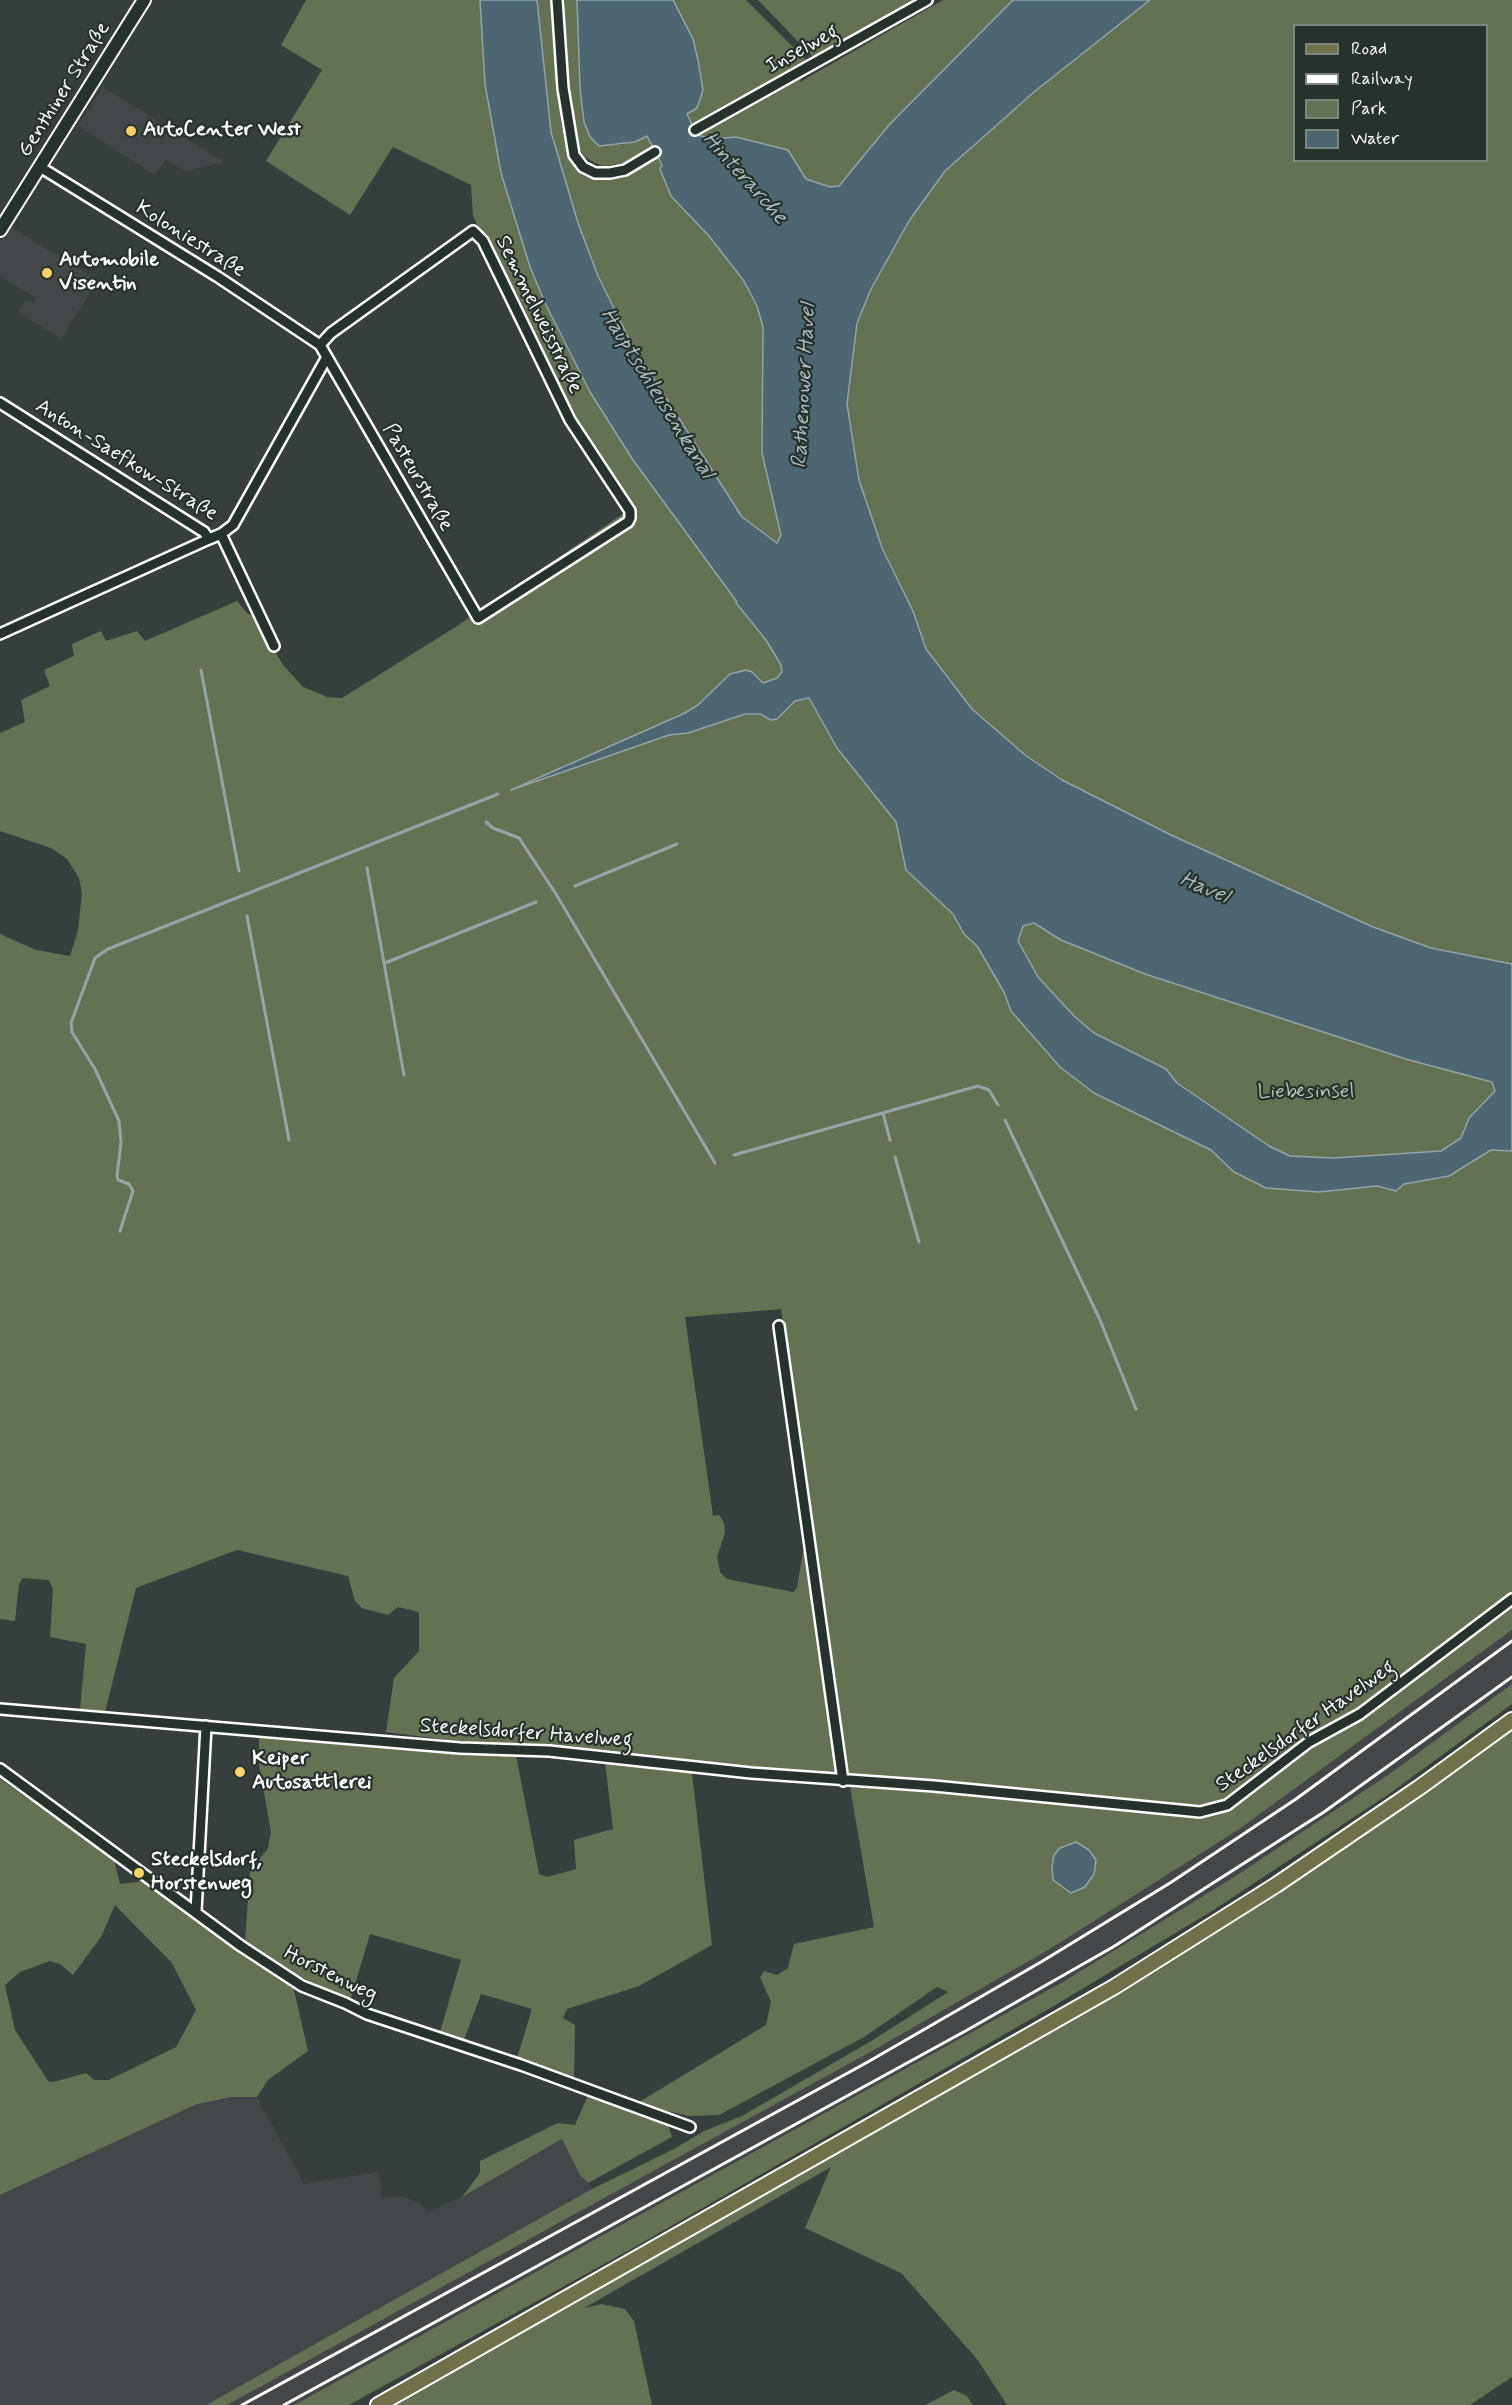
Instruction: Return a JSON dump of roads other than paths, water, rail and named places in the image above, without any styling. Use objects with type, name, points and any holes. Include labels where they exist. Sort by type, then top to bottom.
[{"type":"main road","name":"Genthiner Straße","points":[[0,230],[144,0]]},
{"type":"main road","points":[[378,2405],[1124,1980],[1294,1873],[1512,1720]]},
{"type":"street","points":[[557,0],[564,100],[574,155],[583,167],[595,173],[610,173],[626,170],[655,152]]},
{"type":"street","name":"Inselweg","points":[[695,130],[927,0]]},
{"type":"street","name":"Koloniestraße","points":[[40,167],[218,277],[320,345]]},
{"type":"street","name":"Semmelweisstraße","points":[[320,345],[331,333],[466,233],[473,231],[479,235],[570,420],[630,511],[630,518],[628,522],[484,617],[475,617]]},
{"type":"street","points":[[221,534],[233,525],[327,357],[320,345]]},
{"type":"street","name":"Pasteurstraße","points":[[327,357],[475,617]]},
{"type":"street","name":"Anton-Saefkow-Straße","points":[[0,403],[195,526],[209,539],[221,534],[274,646]]},
{"type":"street","points":[[0,634],[209,539]]},
{"type":"street","points":[[779,1326],[843,1780]]},
{"type":"street","name":"Steckelsdorfer Havelweg","points":[[0,1709],[460,1748],[549,1751],[1200,1812],[1227,1805],[1309,1742],[1350,1720],[1380,1700],[1512,1599]]},
{"type":"street","points":[[196,1911],[206,1726]]},
{"type":"street","name":"Horstenweg","points":[[0,1769],[241,1946],[302,1986],[367,2014],[521,2065],[690,2127]]},
{"type":"water","points":[[480,0],[537,0],[551,132],[578,223],[598,276],[631,343],[742,517],[777,543],[781,535],[762,453],[763,327],[757,306],[744,281],[709,236],[671,196],[660,169],[662,165],[647,136],[635,142],[599,146],[590,137],[584,122],[580,88],[577,0],[673,0],[693,39],[698,60],[703,90],[697,108],[687,114],[697,135],[713,139],[736,137],[788,150],[806,179],[830,187],[839,186],[889,125],[1013,0],[1150,0],[1034,92],[945,171],[909,221],[871,289],[857,323],[847,404],[859,480],[882,548],[913,611],[926,649],[972,709],[1025,755],[1062,780],[1171,835],[1373,927],[1431,948],[1512,964],[1512,1151],[1491,1150],[1449,1176],[1404,1184],[1396,1191],[1377,1186],[1319,1192],[1266,1188],[1234,1172],[1211,1150],[1094,1093],[1060,1067],[1011,1011],[1004,992],[977,946],[964,934],[953,914],[906,870],[896,822],[837,748],[809,698],[795,701],[777,719],[771,720],[760,714],[745,714],[688,733],[669,735],[511,790],[685,713],[698,705],[730,674],[746,670],[752,672],[763,683],[777,678],[782,672],[781,665],[766,640],[736,603],[633,460],[590,392],[546,305],[530,267],[501,173],[485,84]],"holes":[[[1034,923],[1061,940],[1145,974],[1409,1060],[1492,1082],[1495,1091],[1469,1118],[1461,1138],[1441,1151],[1334,1158],[1290,1156],[1269,1146],[1177,1083],[1166,1069],[1094,1033],[1074,1016],[1038,977],[1018,941],[1023,926]]]},
{"type":"water","points":[[1076,1842],[1089,1850],[1096,1860],[1094,1874],[1085,1887],[1071,1893],[1053,1880],[1052,1867],[1054,1855],[1060,1848]]},
{"type":"waterway","points":[[201,670],[239,871]]},
{"type":"waterway","points":[[120,1231],[133,1191],[129,1184],[118,1180],[117,1176],[121,1142],[119,1121],[95,1069],[72,1032],[71,1023],[95,958],[108,949],[498,794]]},
{"type":"waterway","points":[[486,822],[493,828],[519,838],[556,894],[715,1163]]},
{"type":"waterway","points":[[575,886],[677,844]]},
{"type":"waterway","points":[[367,868],[404,1075]]},
{"type":"waterway","points":[[385,963],[536,902]]},
{"type":"waterway","points":[[247,916],[289,1140]]},
{"type":"waterway","points":[[734,1155],[978,1086],[989,1090],[998,1105]]},
{"type":"waterway","points":[[883,1113],[890,1140]]},
{"type":"waterway","points":[[1005,1120],[1100,1320],[1136,1409]]},
{"type":"waterway","points":[[895,1157],[919,1242]]},
{"type":"railway","points":[[242,2405],[866,2063],[1041,1962],[1170,1883],[1296,1799],[1512,1641]]},
{"type":"railway","points":[[284,2405],[969,2029],[1113,1947],[1324,1812],[1512,1677]]},
{"type":"place","name":"AutoCenter West","points":[[131,131]]},
{"type":"place","name":"Automobile Visentin","points":[[47,273]]},
{"type":"place","name":"Keiper Autosattlerei","points":[[240,1772]]},
{"type":"place","name":"Steckelsdorf, Horstenweg","points":[[139,1873]]},
{"type":"water label","name":"Hinterarche","points":[[744,179]]},
{"type":"water label","name":"Rathenower Havel","points":[[805,386]]},
{"type":"water label","name":"Hauptschleusenkanal","points":[[656,394]]},
{"type":"water label","name":"Havel","points":[[1204,889]]},
{"type":"park label","name":"Liebesinsel","points":[[1306,1093]]}]
